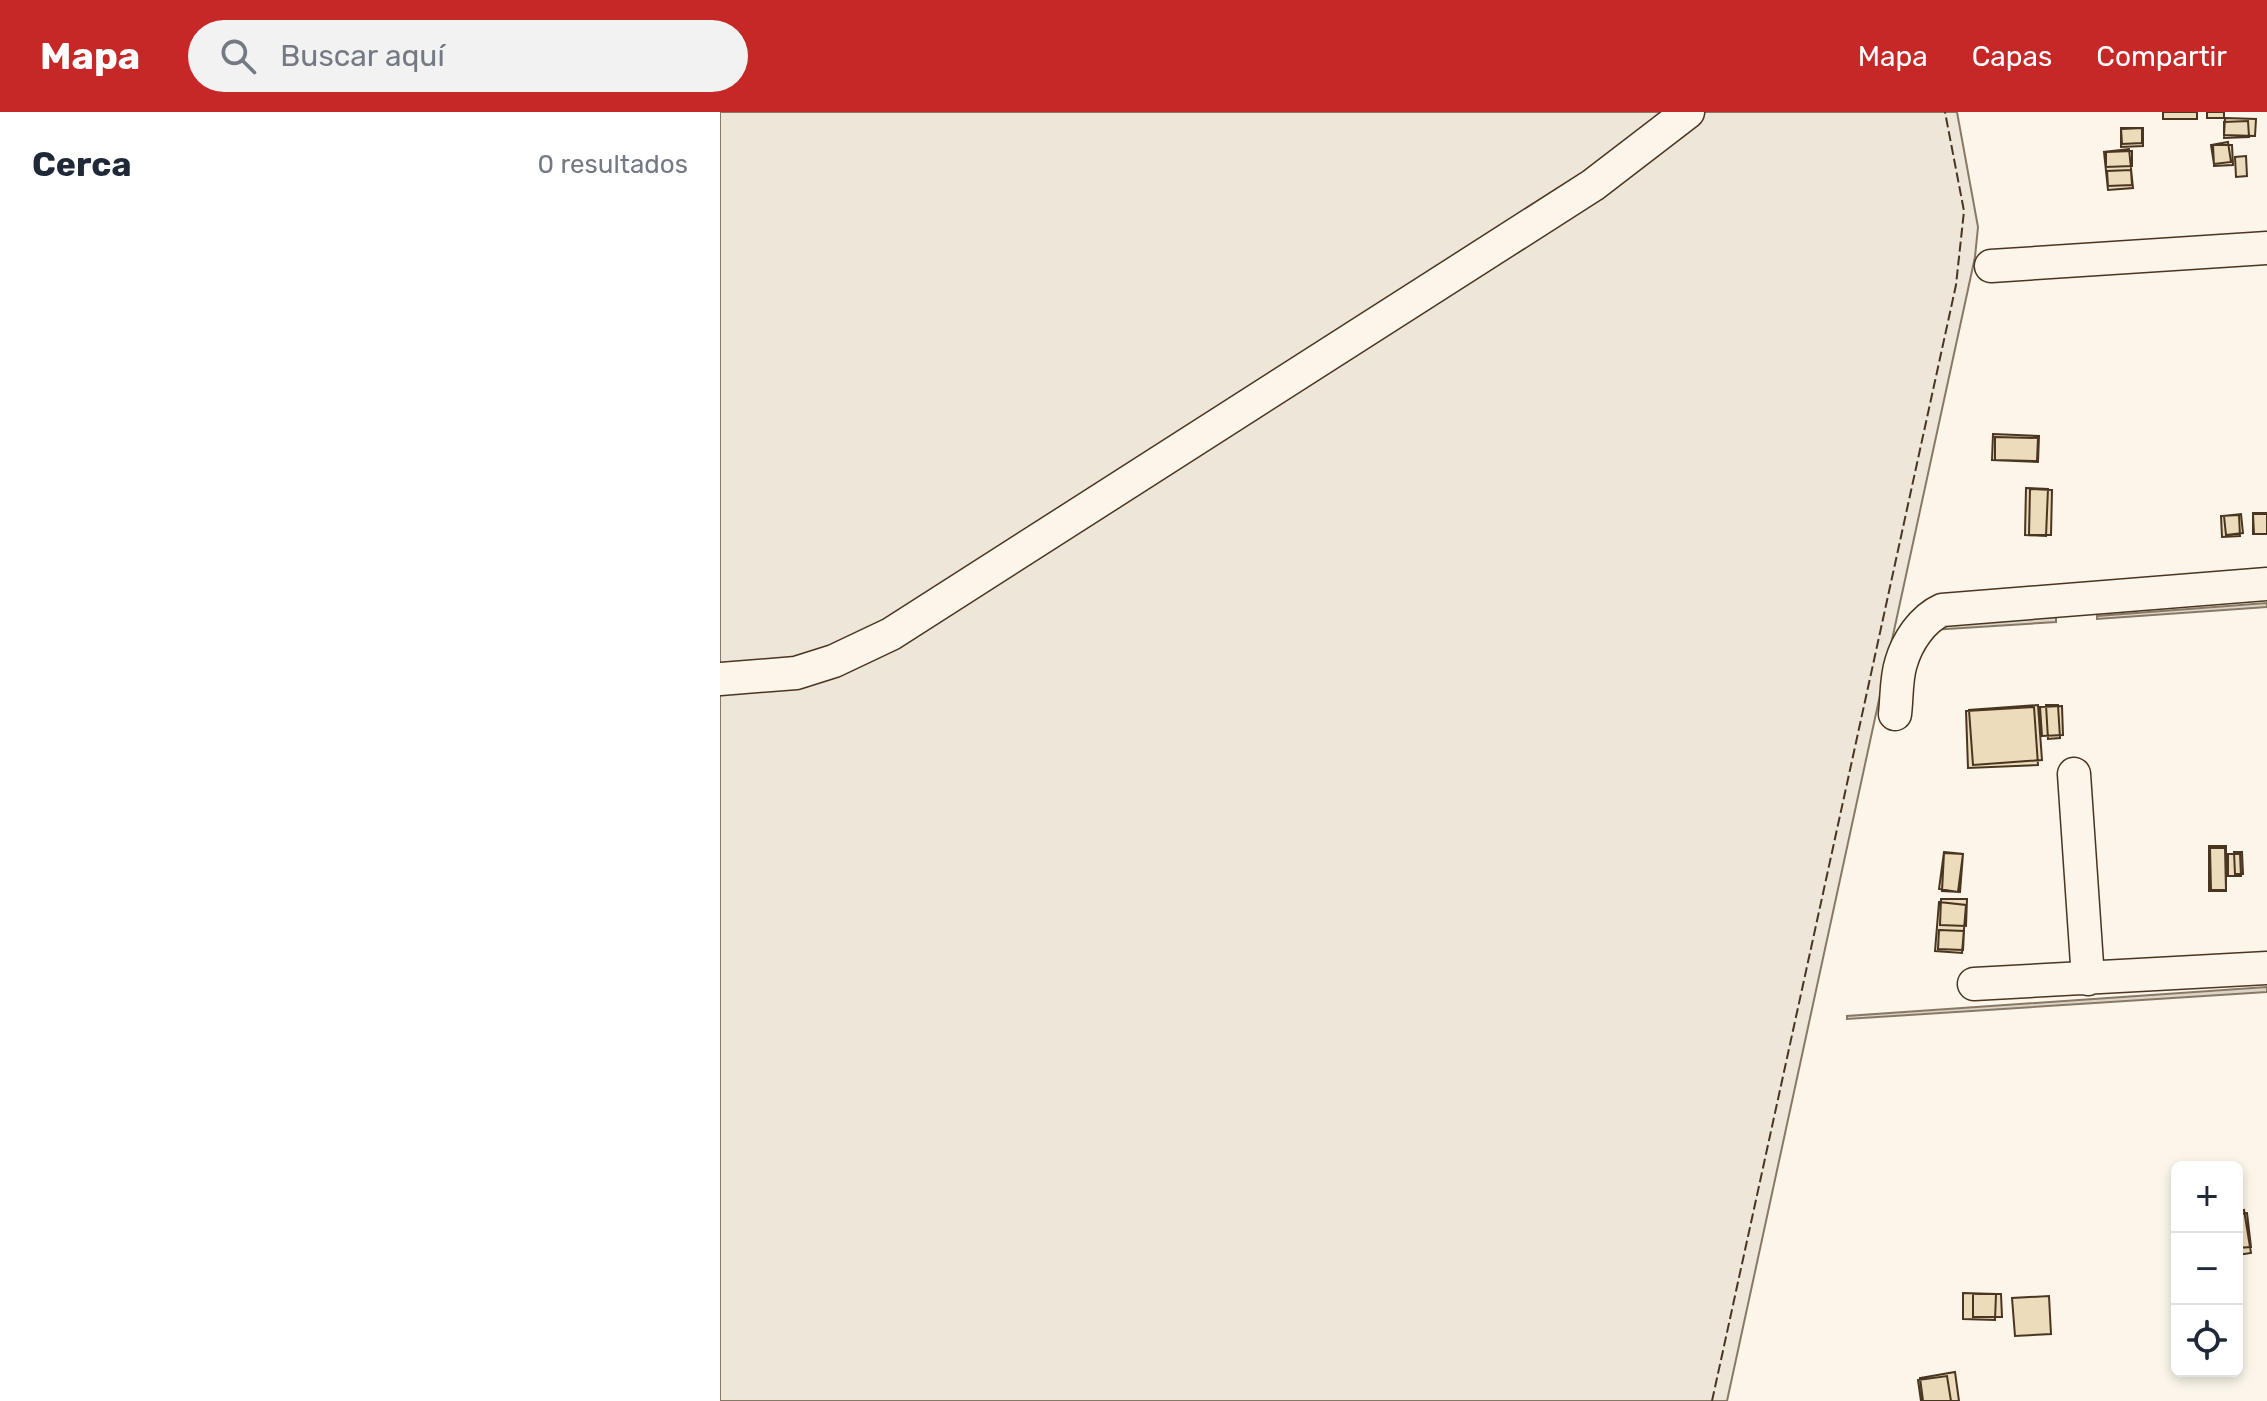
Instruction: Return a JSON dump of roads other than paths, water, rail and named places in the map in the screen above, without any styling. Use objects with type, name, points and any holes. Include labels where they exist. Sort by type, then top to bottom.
[{"type":"street","points":[[720,679],[796,673],[834,661],[891,634],[1593,185],[1688,112]]},
{"type":"street","points":[[1991,266],[2267,248]]},
{"type":"street","points":[[1895,714],[1901,664],[1920,626],[1928,616],[1942,610],[2267,584]]},
{"type":"street","points":[[2074,774],[2088,979]]},
{"type":"street","points":[[1974,984],[2267,968]]}]
